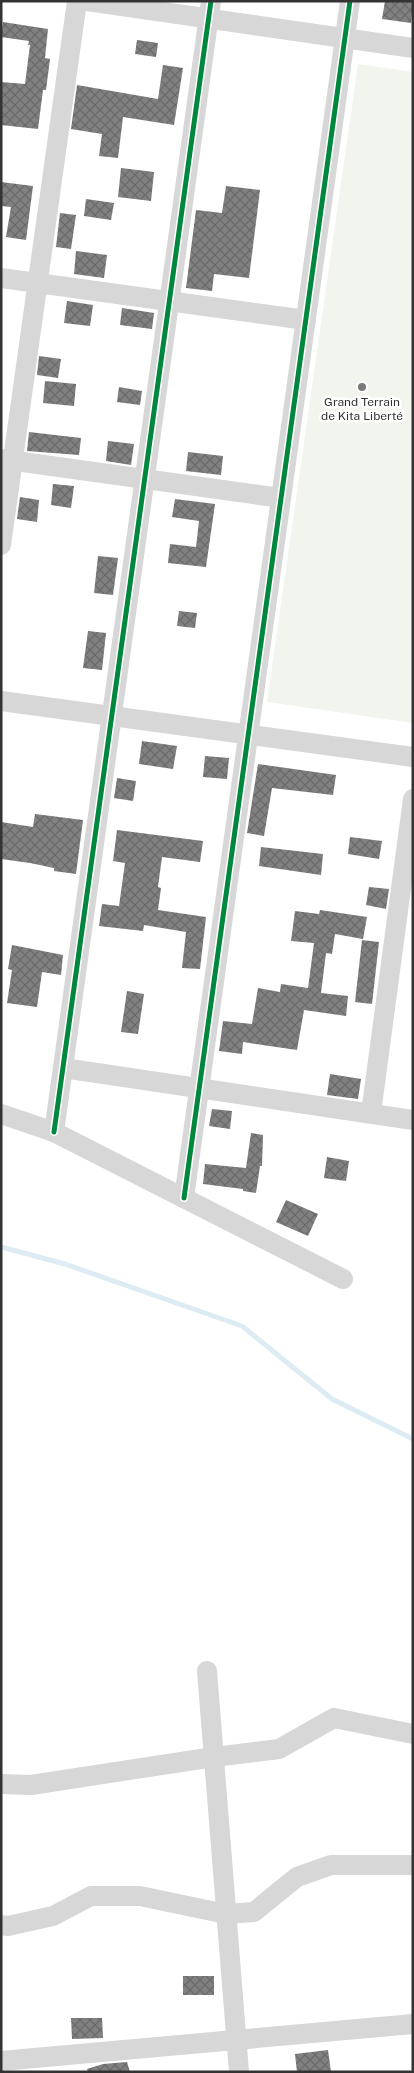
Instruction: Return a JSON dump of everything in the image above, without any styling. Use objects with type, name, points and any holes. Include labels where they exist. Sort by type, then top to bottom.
[{"type":"street","points":[[1,545],[7,460],[38,283],[77,1]]},
{"type":"street","points":[[87,1],[210,10],[345,38],[413,48]]},
{"type":"street","points":[[184,1198],[350,1]]},
{"type":"street","points":[[54,1132],[210,10]]},
{"type":"street","points":[[1,278],[306,320]]},
{"type":"street","points":[[7,460],[281,498]]},
{"type":"street","points":[[1,701],[413,757]]},
{"type":"street","points":[[371,1114],[413,799]]},
{"type":"street","points":[[63,1068],[413,1120]]},
{"type":"street","points":[[1,1114],[54,1132],[343,1279]]},
{"type":"street","points":[[207,1671],[238,2072]]},
{"type":"street","points":[[1,1784],[31,1785],[279,1749],[334,1718],[413,1734]]},
{"type":"street","points":[[1,1925],[8,1926],[53,1916],[91,1896],[140,1896],[226,1914],[254,1912],[297,1877],[331,1865],[413,1864]]},
{"type":"street","points":[[1,2062],[413,2024]]},
{"type":"shaded area","name":"Grand Terrain de Kita Liberté","points":[[358,64],[413,72],[413,723],[267,702]]},
{"type":"building","points":[[385,1],[413,1],[411,23],[382,19]]},
{"type":"building","points":[[3,22],[48,29],[45,58],[50,59],[46,90],[43,90],[38,129],[1,125],[1,82],[25,84],[30,45],[28,45],[29,41],[1,37]]},
{"type":"building","points":[[137,40],[158,43],[156,57],[135,54]]},
{"type":"building","points":[[163,65],[183,68],[174,125],[123,117],[118,158],[99,156],[102,134],[71,129],[77,85],[158,99]]},
{"type":"building","points":[[121,168],[154,172],[151,201],[118,197]]},
{"type":"building","points":[[1,182],[33,186],[26,240],[6,237],[11,207],[1,206]]},
{"type":"building","points":[[226,186],[260,190],[249,278],[214,274],[212,291],[186,288],[196,210],[222,213]]},
{"type":"building","points":[[86,199],[114,203],[111,220],[84,216]]},
{"type":"building","points":[[60,213],[76,215],[71,249],[56,247]]},
{"type":"building","points":[[76,251],[107,255],[104,278],[74,274]]},
{"type":"building","points":[[67,301],[93,305],[90,326],[64,323]]},
{"type":"building","points":[[122,308],[154,313],[152,329],[120,325]]},
{"type":"building","points":[[39,356],[61,359],[58,378],[37,375]]},
{"type":"building","points":[[45,381],[76,384],[74,406],[43,403]]},
{"type":"building","points":[[119,387],[142,391],[140,405],[117,402]]},
{"type":"building","points":[[29,432],[81,438],[79,455],[27,451]]},
{"type":"building","points":[[108,441],[134,444],[131,465],[106,461]]},
{"type":"building","points":[[188,452],[223,456],[221,475],[186,471]]},
{"type":"building","points":[[53,484],[74,486],[71,508],[51,505]]},
{"type":"building","points":[[20,497],[39,500],[37,522],[17,519]]},
{"type":"building","points":[[175,499],[215,504],[206,567],[168,563],[170,544],[196,547],[199,521],[172,517]]},
{"type":"building","points":[[98,556],[118,558],[113,595],[94,593]]},
{"type":"building","points":[[179,611],[197,613],[195,628],[177,626]]},
{"type":"building","points":[[88,631],[106,633],[102,670],[83,668]]},
{"type":"building","points":[[142,741],[177,746],[173,769],[139,764]]},
{"type":"building","points":[[205,756],[229,758],[227,779],[203,777]]},
{"type":"building","points":[[258,764],[336,775],[333,795],[272,788],[264,836],[247,833]]},
{"type":"building","points":[[117,778],[136,781],[133,801],[114,798]]},
{"type":"building","points":[[35,814],[83,820],[76,874],[54,871],[54,868],[30,863],[1,859],[1,822],[33,827]]},
{"type":"building","points":[[117,830],[203,841],[200,862],[162,857],[158,887],[161,888],[158,910],[206,917],[200,969],[182,968],[186,932],[144,925],[143,931],[99,926],[102,904],[119,906],[125,863],[113,861]]},
{"type":"building","points":[[350,837],[382,841],[379,859],[348,854]]},
{"type":"building","points":[[261,847],[323,854],[321,875],[259,866]]},
{"type":"building","points":[[369,887],[389,889],[386,909],[366,905]]},
{"type":"building","points":[[320,910],[367,917],[363,939],[335,934],[332,954],[326,953],[321,993],[348,996],[346,1016],[304,1010],[297,1050],[243,1042],[242,1054],[219,1051],[223,1021],[252,1024],[258,988],[280,992],[281,984],[308,988],[314,943],[291,941],[295,911],[319,914]]},
{"type":"building","points":[[362,940],[379,942],[372,1004],[355,1002]]},
{"type":"building","points":[[12,945],[63,955],[61,975],[42,972],[37,1007],[7,1003],[12,970],[8,969]]},
{"type":"building","points":[[127,991],[144,994],[138,1034],[121,1032]]},
{"type":"building","points":[[330,1074],[361,1079],[358,1099],[327,1095]]},
{"type":"building","points":[[212,1109],[232,1111],[230,1129],[209,1126]]},
{"type":"building","points":[[251,1133],[263,1135],[262,1166],[260,1166],[256,1193],[243,1191],[243,1189],[203,1184],[205,1164],[246,1168]]},
{"type":"building","points":[[327,1157],[349,1161],[346,1181],[324,1178]]},
{"type":"building","points":[[286,1200],[318,1214],[308,1236],[276,1222]]},
{"type":"building","points":[[183,1976],[214,1976],[214,1995],[183,1995]]},
{"type":"building","points":[[71,2018],[102,2018],[103,2038],[72,2039]]},
{"type":"building","points":[[328,2050],[331,2072],[297,2072],[295,2054]]},
{"type":"building","points":[[127,2062],[130,2072],[88,2072],[87,2069],[103,2064]]},
{"type":"waterway","points":[[1,1247],[65,1264],[242,1326],[332,1399],[413,1439]]},
{"type":"cycle path","points":[[54,1132],[211,1]]},
{"type":"cycle path","points":[[184,1198],[350,1]]},
{"type":"place","name":"Grand Terrain de Kita Liberté","points":[[362,387]]}]
